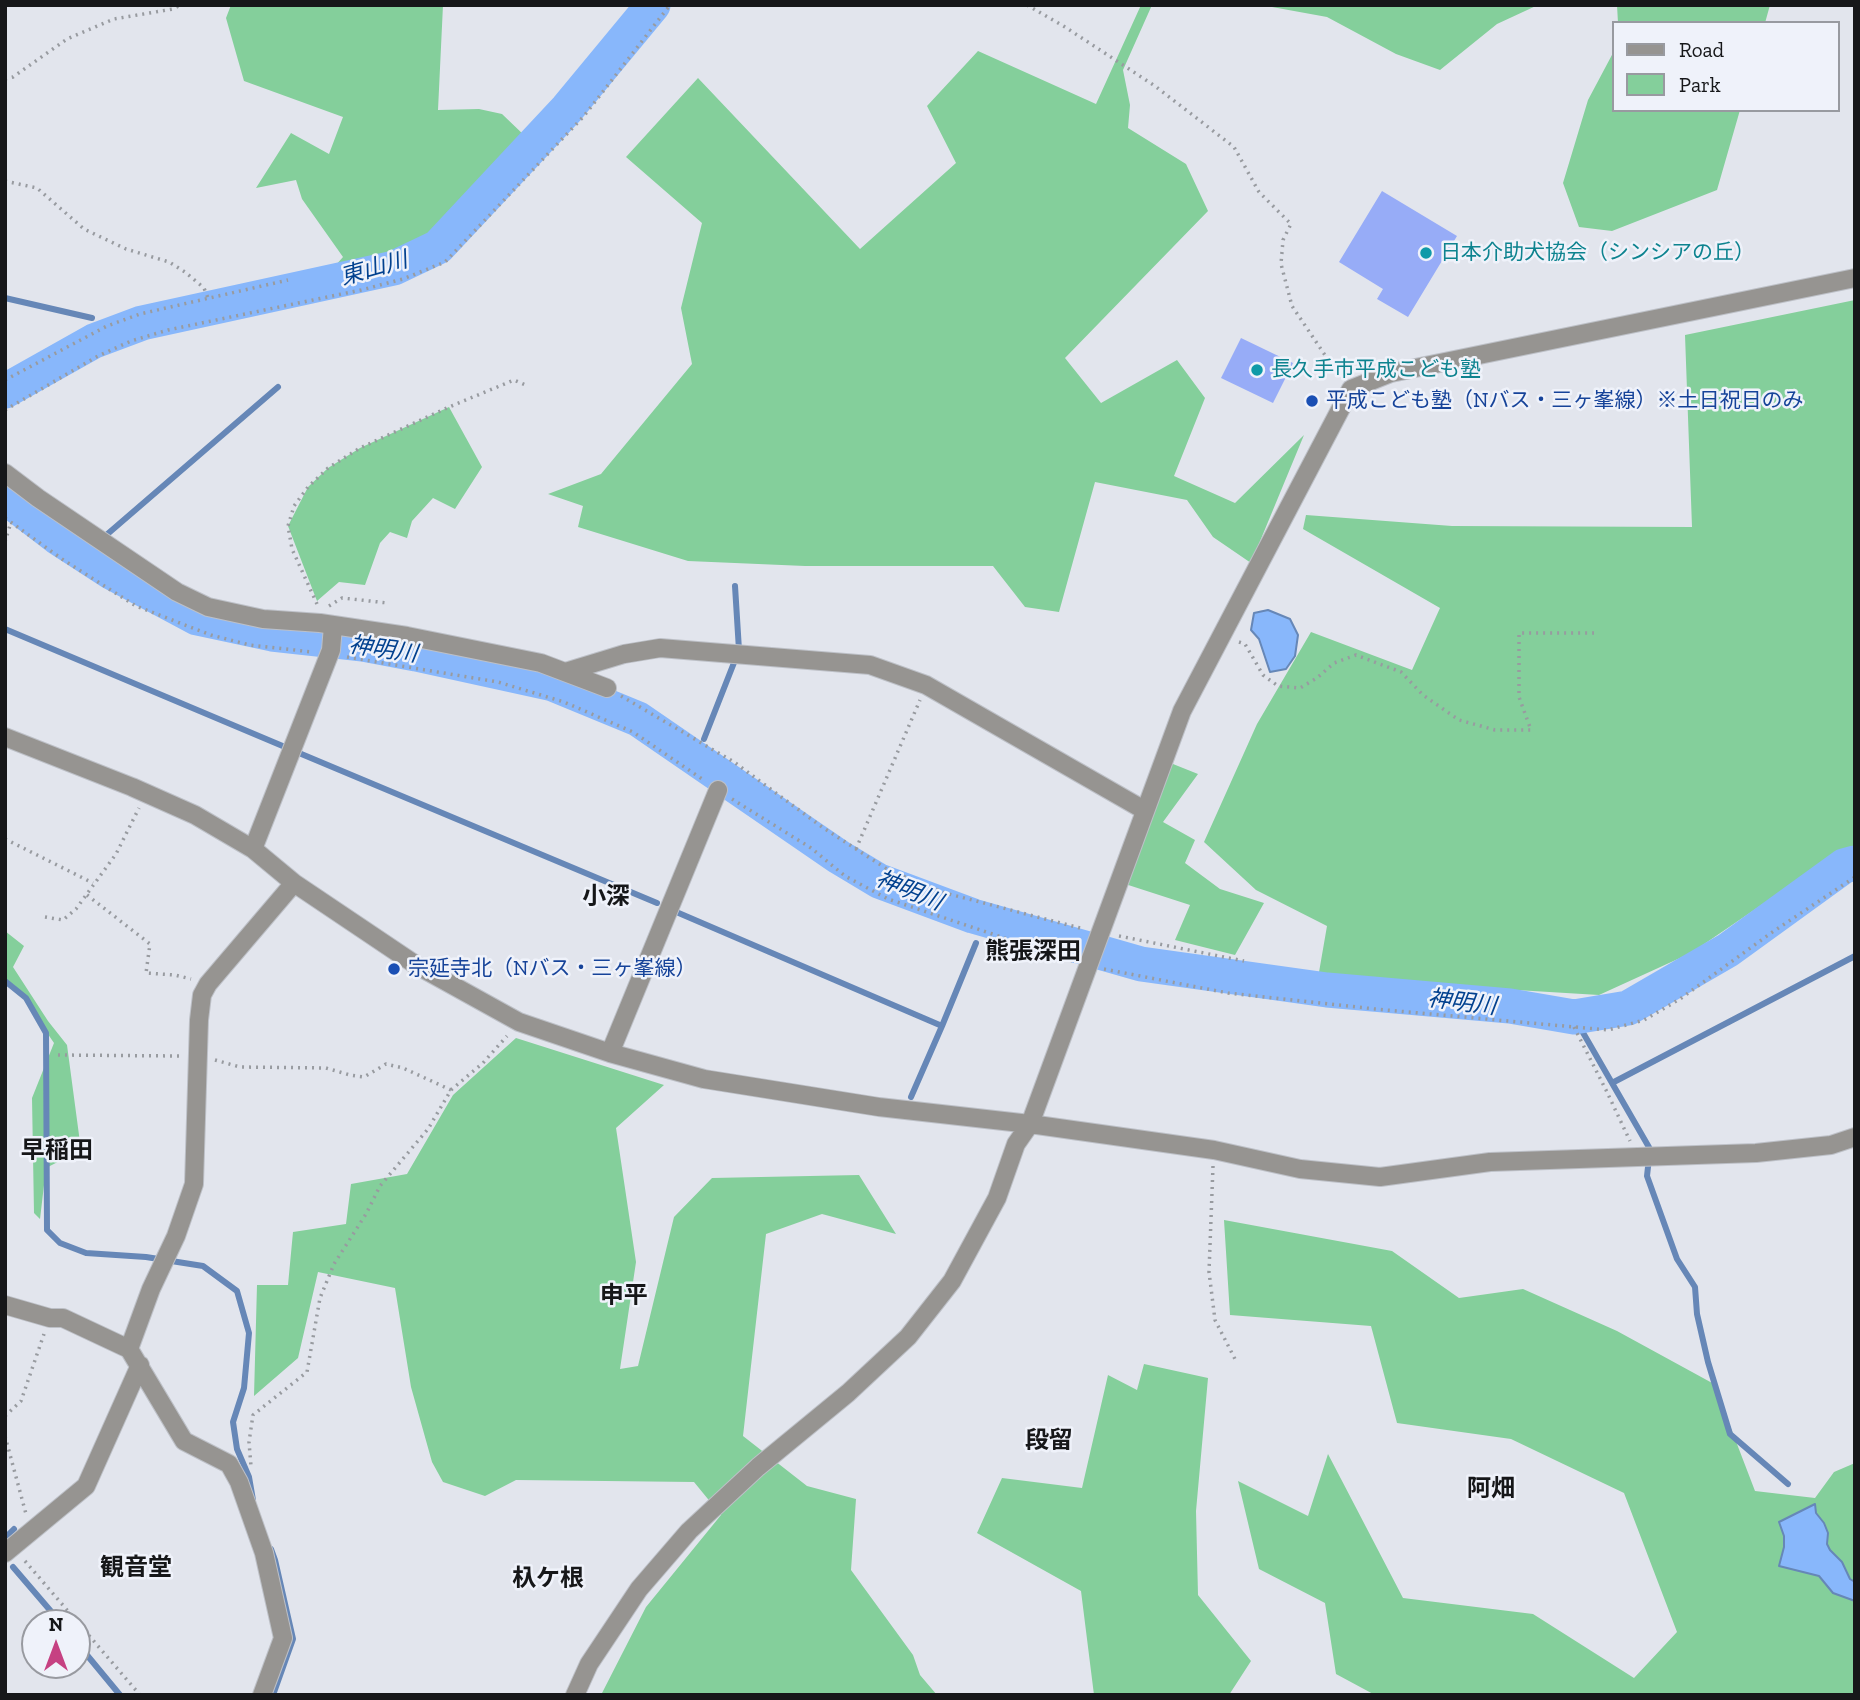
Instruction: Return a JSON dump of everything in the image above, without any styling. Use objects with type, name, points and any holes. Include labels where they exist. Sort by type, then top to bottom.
[{"type":"street","points":[[575,1695],[589,1664],[639,1589],[690,1531],[758,1467],[848,1393],[908,1337],[952,1281],[997,1198],[1016,1144],[1031,1124],[1182,711],[1351,388],[1391,373],[1855,278]]},
{"type":"street","points":[[5,473],[37,498],[177,592],[208,607],[263,619],[407,636],[541,663],[607,688]]},
{"type":"street","points":[[253,849],[329,652],[329,626]]},
{"type":"street","points":[[565,672],[624,654],[660,648],[870,665],[926,685],[1144,810]]},
{"type":"street","points":[[5,737],[195,814],[253,849],[294,883],[416,965],[519,1022],[704,1079],[879,1107],[1031,1124],[1214,1150],[1300,1169],[1380,1177],[1490,1162],[1756,1153],[1831,1145],[1855,1136]]},
{"type":"street","points":[[610,1052],[718,790]]},
{"type":"street","points":[[129,1349],[151,1289],[176,1236],[194,1184],[202,995],[208,984],[294,883]]},
{"type":"street","points":[[5,1306],[50,1318],[63,1318],[129,1349],[184,1441],[229,1464],[239,1482],[264,1553],[283,1638],[262,1695]]},
{"type":"street","points":[[8,1550],[86,1486],[140,1365]]},
{"type":"path","points":[[5,79],[13,77],[67,39],[114,19],[173,9],[180,5]]},
{"type":"path","points":[[5,410],[98,356],[131,341],[168,330],[362,290],[403,279],[445,262],[584,116],[670,5]]},
{"type":"path","points":[[1027,5],[1155,86],[1234,147],[1259,192],[1291,224],[1283,240],[1281,264],[1292,306],[1338,373],[1346,394]]},
{"type":"path","points":[[5,181],[37,188],[93,234],[149,257],[169,262],[205,288],[208,298]]},
{"type":"path","points":[[5,380],[107,326],[140,314],[288,280]]},
{"type":"path","points":[[329,626],[292,549],[288,526],[294,506],[308,486],[328,468],[360,448],[449,407],[514,380],[528,386]]},
{"type":"path","points":[[5,518],[136,606],[211,635],[250,645],[329,652],[499,682],[564,702],[633,732],[718,790],[811,848],[845,876],[888,899],[1089,963],[1228,993],[1608,1030],[1644,1020],[1680,999],[1771,933],[1855,877]]},
{"type":"path","points":[[5,542],[11,522]]},
{"type":"path","points":[[329,626],[326,608],[342,598],[387,603]]},
{"type":"path","points":[[1220,635],[1245,644],[1264,675],[1278,686],[1300,688],[1334,663],[1356,655],[1401,672],[1423,695],[1459,720],[1495,730],[1531,730],[1519,697],[1519,633],[1594,633]]},
{"type":"path","points":[[856,849],[926,685]]},
{"type":"path","points":[[607,688],[734,762],[822,827],[890,871],[945,893],[1100,933],[1244,961]]},
{"type":"path","points":[[45,917],[63,920],[88,895],[93,883],[116,854],[146,793]]},
{"type":"path","points":[[5,839],[93,883]]},
{"type":"path","points":[[88,895],[150,944],[146,973],[175,975],[208,984]]},
{"type":"path","points":[[239,1482],[251,1465],[249,1442],[253,1415],[307,1371],[320,1298],[334,1264],[366,1214],[380,1186],[428,1129],[451,1090],[483,1063],[519,1022]]},
{"type":"path","points":[[1574,1027],[1636,1156]]},
{"type":"path","points":[[58,1055],[198,1056],[240,1067],[326,1068],[364,1077],[386,1064],[403,1068],[451,1090]]},
{"type":"path","points":[[1214,1150],[1209,1272],[1214,1320],[1236,1361]]},
{"type":"path","points":[[5,1416],[22,1401],[50,1318]]},
{"type":"path","points":[[5,1436],[31,1530]]},
{"type":"path","points":[[8,1550],[140,1695]]},
{"type":"green space","points":[[231,5],[443,5],[438,110],[479,109],[502,114],[526,137],[526,150],[431,245],[395,263],[327,275],[343,257],[302,199],[296,180],[256,188],[291,133],[329,154],[343,117],[244,81],[226,18]]},
{"type":"green space","points":[[1141,5],[1152,5],[1123,70],[1130,105],[1128,128],[1186,164],[1208,211],[1065,358],[1101,403],[1177,360],[1205,398],[1174,476],[1235,503],[1304,435],[1251,563],[1213,537],[1187,500],[1095,482],[1059,612],[1025,607],[993,566],[805,566],[688,561],[578,527],[583,506],[548,494],[601,474],[692,364],[681,308],[702,223],[626,157],[698,78],[860,249],[956,163],[927,106],[978,51],[1096,104]]},
{"type":"green space","points":[[1261,5],[1538,5],[1497,24],[1440,70],[1396,54],[1327,17]]},
{"type":"green space","points":[[1617,5],[1770,5],[1766,21],[1618,21]]},
{"type":"green space","points":[[1612,55],[1612,112],[1739,112],[1717,190],[1612,231],[1579,227],[1563,183],[1588,100]]},
{"type":"green space","points":[[1855,300],[1855,852],[1779,893],[1691,953],[1599,995],[1318,978],[1327,926],[1256,890],[1204,842],[1257,724],[1311,632],[1412,670],[1440,608],[1303,529],[1306,515],[1452,526],[1692,527],[1685,335]]},
{"type":"green space","points":[[449,407],[482,467],[455,509],[433,498],[412,521],[407,538],[390,532],[380,543],[365,585],[339,582],[317,601],[288,526],[308,487],[328,468],[360,448]]},
{"type":"green space","points":[[1163,760],[1198,774],[1163,822],[1195,840],[1185,863],[1220,889],[1264,903],[1235,955],[1175,940],[1190,905],[1119,882]]},
{"type":"green space","points":[[5,931],[24,946],[13,967],[67,1045],[81,1150],[46,1168],[40,1219],[34,1213],[32,1098],[54,1043],[15,986],[5,979]]},
{"type":"green space","points":[[516,1038],[664,1085],[616,1128],[636,1262],[620,1369],[638,1366],[674,1217],[712,1178],[859,1175],[896,1234],[822,1214],[766,1234],[743,1436],[807,1486],[856,1499],[851,1570],[913,1655],[920,1675],[937,1695],[601,1695],[646,1607],[721,1515],[694,1482],[516,1480],[485,1496],[443,1482],[432,1462],[411,1387],[395,1288],[318,1272],[298,1358],[254,1396],[257,1285],[288,1285],[293,1232],[346,1224],[351,1184],[407,1174],[453,1095]]},
{"type":"green space","points":[[1224,1220],[1392,1251],[1459,1298],[1523,1289],[1617,1331],[1714,1384],[1755,1491],[1815,1498],[1834,1472],[1855,1463],[1855,1695],[1375,1695],[1336,1674],[1325,1603],[1259,1569],[1238,1481],[1308,1516],[1328,1454],[1403,1598],[1533,1614],[1634,1678],[1677,1632],[1624,1493],[1511,1439],[1397,1423],[1371,1326],[1230,1315]]},
{"type":"green space","points":[[1144,1364],[1208,1378],[1196,1511],[1198,1595],[1251,1661],[1229,1695],[1094,1695],[1081,1591],[977,1533],[1002,1478],[1082,1488],[1108,1375],[1137,1390]]},
{"type":"water","points":[[1268,610],[1290,619],[1298,635],[1295,656],[1286,669],[1270,672],[1259,639],[1251,630],[1254,613]]},
{"type":"water","points":[[1815,1504],[1816,1513],[1828,1533],[1827,1544],[1830,1550],[1855,1582],[1855,1601],[1833,1593],[1819,1576],[1779,1566],[1784,1536],[1779,1522]]},
{"type":"building","name":"日本介助犬協会（シンシアの丘）","points":[[1382,191],[1457,236],[1408,317],[1377,299],[1383,289],[1339,262]]},
{"type":"building","name":"長久手市平成こども塾","points":[[1241,338],[1293,363],[1273,403],[1221,378]]},
{"type":"waterway","name":"東山川","points":[[5,391],[94,341],[142,323],[394,268],[438,247],[567,109],[653,5]]},
{"type":"waterway","points":[[5,298],[92,318]]},
{"type":"waterway","points":[[104,537],[278,387]]},
{"type":"waterway","name":"神明川","points":[[5,497],[57,537],[111,572],[197,618],[272,634],[363,644],[553,684],[638,719],[839,857],[879,881],[973,916],[1141,964],[1327,990],[1510,1006],[1574,1017],[1628,1008],[1728,950],[1844,866],[1855,863]]},
{"type":"waterway","points":[[704,739],[739,650],[735,586]]},
{"type":"waterway","points":[[5,629],[285,747]]},
{"type":"waterway","points":[[299,753],[657,903]]},
{"type":"waterway","points":[[674,911],[942,1026],[911,1097]]},
{"type":"waterway","points":[[942,1026],[976,943]]},
{"type":"waterway","points":[[1612,1083],[1855,956]]},
{"type":"waterway","points":[[5,981],[26,998],[46,1033],[47,1230],[60,1243],[86,1253],[146,1257],[203,1266],[237,1291],[249,1333],[244,1388],[233,1422],[237,1449],[249,1477],[253,1500]]},
{"type":"waterway","points":[[1574,1017],[1650,1149],[1647,1176],[1677,1259],[1695,1287],[1697,1314],[1708,1362],[1730,1434],[1788,1484]]},
{"type":"waterway","points":[[5,1538],[14,1529]]},
{"type":"waterway","points":[[271,1549],[293,1639],[273,1695]]},
{"type":"waterway","points":[[13,1567],[49,1609]]},
{"type":"waterway","points":[[91,1660],[120,1695]]},
{"type":"place","name":"日本介助犬協会（シンシアの丘）","points":[[1426,253]]},
{"type":"place","name":"長久手市平成こども塾","points":[[1257,370]]},
{"type":"place","name":"平成こども塾（Nバス・三ヶ峯線）※土日祝日のみ","points":[[1312,401]]},
{"type":"place","name":"宗延寺北（Nバス・三ヶ峯線）","points":[[394,969]]},
{"type":"district","name":"小深","points":[[606,897]]},
{"type":"district","name":"熊張深田","points":[[1033,952]]},
{"type":"district","name":"早稲田","points":[[57,1151]]},
{"type":"district","name":"申平","points":[[624,1296]]},
{"type":"district","name":"段留","points":[[1049,1441]]},
{"type":"district","name":"阿畑","points":[[1491,1489]]},
{"type":"district","name":"観音堂","points":[[136,1568]]},
{"type":"district","name":"杁ケ根","points":[[548,1579]]}]
